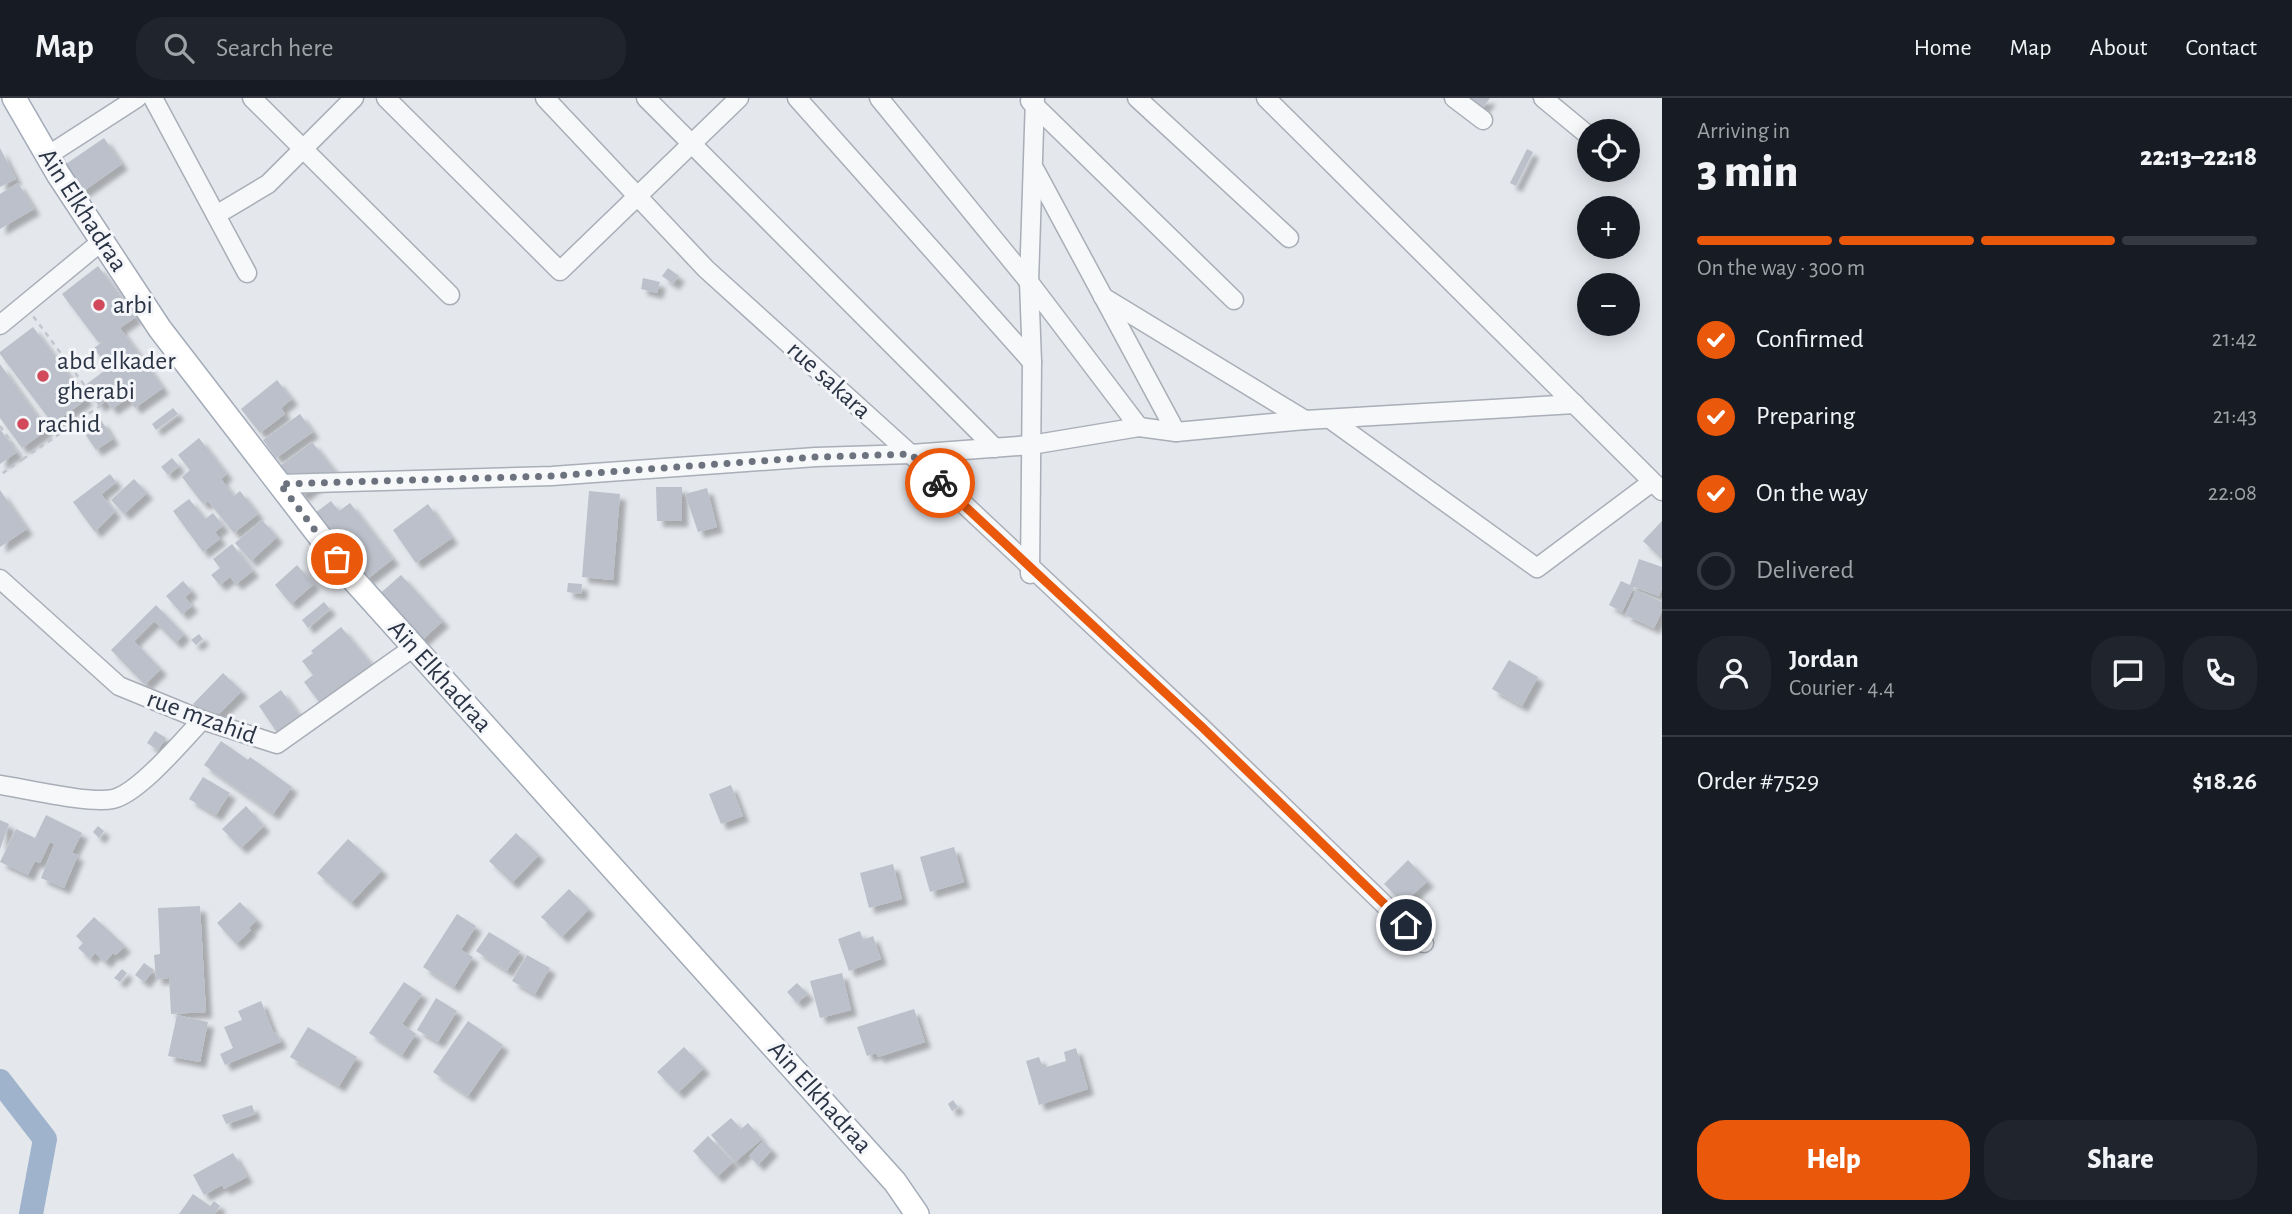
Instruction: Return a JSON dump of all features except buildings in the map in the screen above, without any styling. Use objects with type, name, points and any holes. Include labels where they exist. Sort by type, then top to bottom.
[{"type":"main road","name":"Aïn Elkhadraa","points":[[14,98],[47,156],[160,329],[351,577],[895,1182],[917,1214]]},
{"type":"street","points":[[47,156],[137,98]]},
{"type":"street","points":[[153,98],[247,273]]},
{"type":"street","points":[[252,98],[450,295]]},
{"type":"street","points":[[216,215],[268,184],[354,98]]},
{"type":"street","points":[[386,98],[560,271],[738,98]]},
{"type":"street","name":"rue sakara","points":[[545,98],[706,269],[911,454],[1030,574],[1202,727],[1424,943]]},
{"type":"street","points":[[646,98],[995,448]]},
{"type":"street","points":[[797,98],[1032,362]]},
{"type":"street","points":[[879,98],[1028,282],[1139,427]]},
{"type":"street","points":[[1137,98],[1289,238]]},
{"type":"street","points":[[1266,98],[1657,486],[1537,568],[1330,419]]},
{"type":"street","points":[[1454,98],[1483,120]]},
{"type":"street","points":[[1543,98],[1577,126]]},
{"type":"street","points":[[1030,574],[1032,362],[1028,282],[1034,167],[1033,101]]},
{"type":"street","points":[[1033,101],[1234,300]]},
{"type":"street","points":[[1034,167],[1176,432]]},
{"type":"street","points":[[0,326],[102,241]]},
{"type":"street","points":[[1103,297],[1306,420]]},
{"type":"street","points":[[280,484],[552,476],[816,457],[911,454],[1031,445],[1139,427],[1176,432],[1306,420],[1575,404]]},
{"type":"street","name":"rue mzahid","points":[[0,579],[119,686],[202,720],[277,744],[414,647]]},
{"type":"street","points":[[0,785],[114,799],[135,786],[159,765],[202,720]]},
{"type":"path","points":[[0,475],[100,406],[25,305]]},
{"type":"path","points":[[0,426],[23,458]]},
{"type":"waterway","points":[[0,1081],[45,1139],[31,1214]]},
{"type":"way so far","points":[[337,559],[280,484],[552,476],[816,457],[911,454],[940,483]]},
{"type":"place","name":"arbi","points":[[99,305]]},
{"type":"place","name":"abd elkader gherabi","points":[[43,376]]},
{"type":"place","name":"rachid","points":[[23,424]]},
{"type":"route","points":[[940,483],[1202,727],[1406,925]]}]
